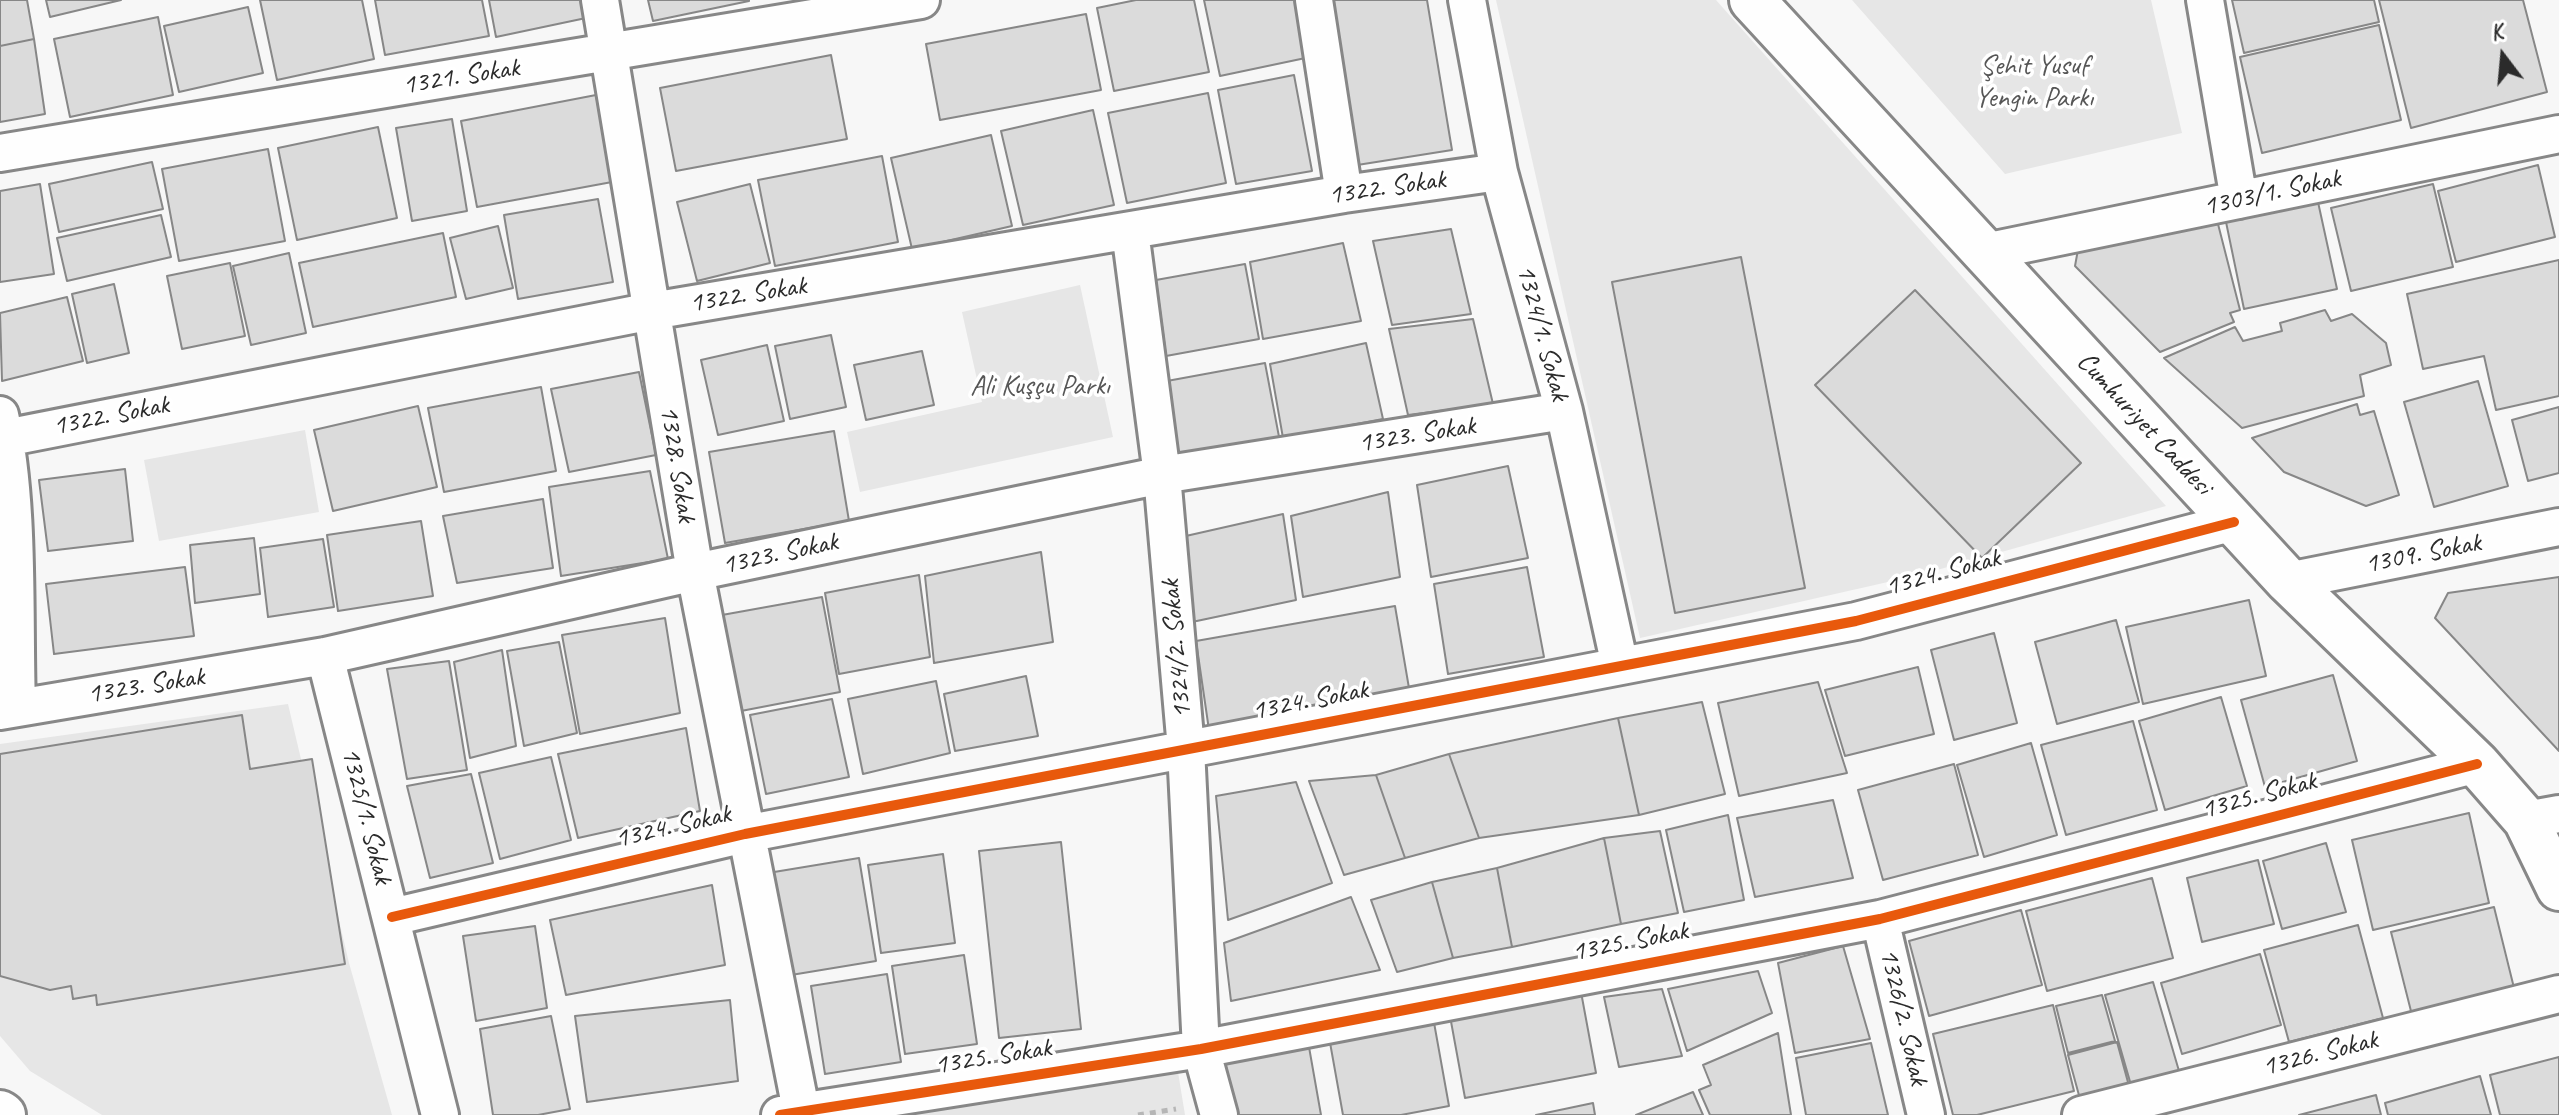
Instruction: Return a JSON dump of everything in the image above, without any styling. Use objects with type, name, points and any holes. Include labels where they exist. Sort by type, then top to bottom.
[{"type":"main road","name":"Cumhuriyet Caddesi","points":[[1752,0],[2288,581],[2477,764],[2543,817],[2559,888]]},
{"type":"street","name":"1328. Sokak","points":[[600,0],[695,572],[795,1114]]},
{"type":"street","name":"1321. Sokak","points":[[0,153],[921,0]]},
{"type":"street","points":[[1314,0],[1344,194]]},
{"type":"street","name":"1324/1. Sokak","points":[[1467,0],[1499,172],[1564,411],[1620,666]]},
{"type":"street","points":[[2205,0],[2239,200]]},
{"type":"street","name":"1303/1. Sokak","points":[[1985,252],[2559,134]]},
{"type":"street","name":"1322. Sokak","points":[[2,430],[652,311],[1344,194],[1499,172]]},
{"type":"street","name":"1324/2. Sokak","points":[[1130,231],[1162,475],[1186,749],[1201,1049],[1219,1115]]},
{"type":"street","name":"1323. Sokak","points":[[9,709],[325,656],[695,572],[1162,475],[1564,411]]},
{"type":"street","points":[[2,430],[9,709]]},
{"type":"street","name":"1324. Sokak","points":[[392,917],[745,834],[1856,621],[2234,522]]},
{"type":"street","name":"1309. Sokak","points":[[2288,581],[2559,527]]},
{"type":"street","name":"1325/1. Sokak","points":[[325,656],[440,1115]]},
{"type":"street","name":"1325. Sokak","points":[[795,1114],[1201,1049],[1880,919],[2477,764]]},
{"type":"street","name":"1326/2. Sokak","points":[[1880,919],[1926,1115]]},
{"type":"street","name":"1326. Sokak","points":[[2081,1115],[2559,994]]},
{"type":"shaded area","points":[[1496,0],[1716,0],[2166,506],[1919,575],[1640,638]]},
{"type":"green space","name":"Şehit Yusuf Yengin Parkı","points":[[1852,0],[2151,0],[2182,133],[2005,174]]},
{"type":"green space","name":"Ali Kuşçu Parkı","points":[[1080,285],[1113,437],[860,492],[847,432],[982,402],[962,312]]},
{"type":"green space","points":[[305,430],[319,512],[159,541],[144,460]]},
{"type":"green space","points":[[288,704],[349,963],[392,1115],[102,1115],[30,1071],[0,1036],[0,744]]},
{"type":"green space","points":[[1178,1072],[1185,1115],[900,1115]]},
{"type":"building","points":[[0,0],[27,0],[34,39],[0,46]]},
{"type":"building","points":[[46,0],[121,0],[50,17]]},
{"type":"building","points":[[260,0],[362,0],[374,59],[277,80]]},
{"type":"building","points":[[375,0],[482,0],[489,36],[385,55]]},
{"type":"building","points":[[489,0],[582,0],[586,18],[496,37]]},
{"type":"building","points":[[648,0],[749,0],[749,1],[653,21]]},
{"type":"building","points":[[1136,0],[1194,0],[1209,72],[1114,91],[1097,8]]},
{"type":"building","points":[[1204,0],[1304,0],[1315,56],[1220,76]]},
{"type":"building","points":[[1324,0],[1427,0],[1452,150],[1351,166]]},
{"type":"building","points":[[2232,0],[2374,0],[2379,22],[2244,53]]},
{"type":"building","points":[[2379,0],[2523,0],[2547,92],[2411,128]]},
{"type":"building","points":[[248,7],[263,73],[179,92],[164,26]]},
{"type":"building","points":[[1086,14],[1101,90],[940,120],[926,44]]},
{"type":"building","points":[[158,17],[173,95],[70,117],[54,39]]},
{"type":"building","points":[[2379,25],[2401,120],[2262,153],[2240,57]]},
{"type":"building","points":[[34,39],[45,114],[0,122],[0,46]]},
{"type":"building","points":[[831,55],[847,139],[676,171],[660,88]]},
{"type":"building","points":[[1294,75],[1312,171],[1236,184],[1218,90]]},
{"type":"building","points":[[1208,93],[1226,183],[1127,203],[1108,113]]},
{"type":"building","points":[[596,95],[612,182],[477,207],[461,121]]},
{"type":"building","points":[[1093,110],[1114,205],[1023,225],[1001,131]]},
{"type":"building","points":[[452,119],[467,211],[412,221],[396,128]]},
{"type":"building","points":[[378,127],[397,218],[297,240],[278,148]]},
{"type":"building","points":[[991,135],[1012,226],[912,249],[891,158]]},
{"type":"building","points":[[268,149],[285,241],[179,261],[162,169]]},
{"type":"building","points":[[882,156],[898,242],[775,266],[758,180]]},
{"type":"building","points":[[152,162],[163,209],[59,232],[49,184]]},
{"type":"building","points":[[2538,165],[2555,237],[2456,262],[2438,191]]},
{"type":"building","points":[[40,184],[54,274],[0,282],[0,191]]},
{"type":"building","points":[[750,184],[770,263],[697,281],[677,202]]},
{"type":"building","points":[[2433,184],[2453,267],[2351,291],[2331,208]]},
{"type":"building","points":[[598,199],[613,282],[518,299],[504,215]]},
{"type":"building","points":[[2318,202],[2337,289],[2244,309],[2226,222]]},
{"type":"building","points":[[161,215],[171,257],[67,281],[57,238]]},
{"type":"building","points":[[2218,224],[2240,310],[2230,313],[2234,322],[2160,352],[2075,266],[2079,244]]},
{"type":"building","points":[[498,226],[513,288],[466,299],[450,238]]},
{"type":"building","points":[[1451,229],[1471,314],[1392,325],[1373,241]]},
{"type":"building","points":[[443,233],[456,297],[313,327],[299,263]]},
{"type":"building","points":[[1343,243],[1361,321],[1263,339],[1250,262]]},
{"type":"building","points":[[289,253],[306,333],[251,345],[233,266]]},
{"type":"building","points":[[1741,257],[1805,588],[1675,613],[1612,282]]},
{"type":"building","points":[[2559,260],[2559,396],[2496,410],[2484,356],[2423,369],[2407,294]]},
{"type":"building","points":[[230,263],[245,336],[182,349],[167,276]]},
{"type":"building","points":[[1245,264],[1259,339],[1166,356],[1156,280]]},
{"type":"building","points":[[114,284],[129,353],[87,363],[72,294]]},
{"type":"building","points":[[1915,290],[2081,463],[1982,558],[1815,385]]},
{"type":"building","points":[[67,297],[83,361],[2,381],[0,313]]},
{"type":"building","points":[[2325,310],[2331,321],[2352,314],[2386,343],[2391,365],[2360,375],[2364,396],[2242,428],[2164,358],[2235,327],[2243,341],[2282,331],[2280,323]]},
{"type":"building","points":[[1473,319],[1493,404],[1408,415],[1389,329]]},
{"type":"building","points":[[831,335],[846,407],[790,419],[775,346]]},
{"type":"building","points":[[1366,343],[1383,419],[1283,438],[1270,364]]},
{"type":"building","points":[[767,345],[784,421],[718,435],[701,360]]},
{"type":"building","points":[[922,351],[934,405],[866,420],[854,365]]},
{"type":"building","points":[[1265,363],[1280,442],[1177,456],[1167,381]]},
{"type":"building","points":[[639,372],[656,455],[569,472],[551,389]]},
{"type":"building","points":[[2478,381],[2508,486],[2434,507],[2404,402]]},
{"type":"building","points":[[541,387],[556,471],[444,492],[428,408]]},
{"type":"building","points":[[2357,404],[2360,415],[2374,411],[2399,495],[2366,506],[2284,472],[2252,438]]},
{"type":"building","points":[[418,406],[437,487],[333,511],[314,430]]},
{"type":"building","points":[[2559,407],[2559,473],[2528,481],[2512,420]]},
{"type":"building","points":[[834,431],[849,521],[725,543],[709,452]]},
{"type":"building","points":[[1508,466],[1528,558],[1431,577],[1417,485]]},
{"type":"building","points":[[125,469],[133,541],[48,551],[39,480]]},
{"type":"building","points":[[650,471],[668,559],[561,576],[549,487]]},
{"type":"building","points":[[1388,492],[1400,577],[1303,597],[1291,516]]},
{"type":"building","points":[[543,499],[553,568],[457,583],[443,516]]},
{"type":"building","points":[[1283,514],[1296,600],[1192,622],[1177,538]]},
{"type":"building","points":[[421,521],[433,596],[338,611],[327,535]]},
{"type":"building","points":[[254,538],[260,594],[195,603],[190,545]]},
{"type":"building","points":[[323,539],[334,607],[268,617],[260,548]]},
{"type":"building","points":[[1041,552],[1053,642],[934,663],[925,576]]},
{"type":"building","points":[[185,567],[194,636],[54,654],[46,584]]},
{"type":"building","points":[[1527,567],[1544,657],[1448,674],[1434,584]]},
{"type":"building","points":[[919,575],[930,657],[839,674],[825,593]]},
{"type":"building","points":[[2559,577],[2559,751],[2435,618],[2448,593]]},
{"type":"building","points":[[822,597],[840,692],[741,711],[722,615]]},
{"type":"building","points":[[2249,600],[2266,676],[2143,704],[2126,627]]},
{"type":"building","points":[[1395,606],[1410,694],[1209,730],[1196,641]]},
{"type":"building","points":[[665,618],[680,713],[580,734],[562,635]]},
{"type":"building","points":[[2116,620],[2139,702],[2057,724],[2035,642]]},
{"type":"building","points":[[1994,633],[2017,723],[1954,740],[1931,650]]},
{"type":"building","points":[[559,642],[577,733],[524,746],[507,651]]},
{"type":"building","points":[[502,650],[516,746],[470,758],[454,662]]},
{"type":"building","points":[[449,661],[467,770],[407,779],[387,669]]},
{"type":"building","points":[[1918,667],[1934,734],[1845,756],[1825,690]]},
{"type":"building","points":[[2333,675],[2357,761],[2265,787],[2241,700]]},
{"type":"building","points":[[1026,676],[1038,736],[955,751],[944,694]]},
{"type":"building","points":[[936,681],[950,753],[863,774],[848,699]]},
{"type":"building","points":[[1818,682],[1847,773],[1739,796],[1718,703]]},
{"type":"building","points":[[2221,697],[2247,786],[2165,810],[2139,721]]},
{"type":"building","points":[[832,699],[849,777],[766,794],[750,715]]},
{"type":"building","points":[[1702,702],[1725,794],[1639,815],[1618,718]]},
{"type":"building","points":[[242,715],[250,769],[312,759],[345,964],[97,1005],[96,995],[73,999],[71,986],[50,990],[0,976],[0,754]]},
{"type":"building","points":[[1618,718],[1639,815],[1479,838],[1449,754]]},
{"type":"building","points":[[2133,721],[2157,810],[2066,835],[2041,745]]},
{"type":"building","points":[[686,728],[700,811],[578,838],[558,754]]},
{"type":"building","points":[[2031,743],[2057,835],[1984,857],[1957,765]]},
{"type":"building","points":[[1449,754],[1479,838],[1405,858],[1376,775]]},
{"type":"building","points":[[551,757],[571,840],[500,859],[479,773]]},
{"type":"building","points":[[1954,764],[1978,855],[1883,880],[1858,790]]},
{"type":"building","points":[[471,774],[493,863],[430,878],[407,786]]},
{"type":"building","points":[[1376,775],[1405,858],[1344,875],[1309,781]]},
{"type":"building","points":[[1296,782],[1332,883],[1228,920],[1216,796]]},
{"type":"building","points":[[1833,800],[1853,878],[1755,897],[1737,818]]},
{"type":"building","points":[[2469,813],[2489,903],[2373,930],[2352,840]]},
{"type":"building","points":[[1728,815],[1744,900],[1684,912],[1666,830]]},
{"type":"building","points":[[1660,831],[1678,913],[1621,924],[1604,838]]},
{"type":"building","points":[[1604,838],[1621,924],[1512,947],[1497,868]]},
{"type":"building","points":[[1061,842],[1081,1029],[999,1038],[979,851]]},
{"type":"building","points":[[2326,843],[2346,912],[2282,929],[2263,861]]},
{"type":"building","points":[[943,854],[955,943],[881,953],[868,865]]},
{"type":"building","points":[[859,858],[876,961],[785,976],[768,873]]},
{"type":"building","points":[[2258,860],[2274,924],[2202,942],[2187,878]]},
{"type":"building","points":[[1497,868],[1512,947],[1453,958],[1432,882]]},
{"type":"building","points":[[2152,878],[2173,958],[2047,991],[2026,911]]},
{"type":"building","points":[[1432,882],[1453,958],[1397,972],[1371,900]]},
{"type":"building","points":[[712,885],[725,965],[566,995],[550,920]]},
{"type":"building","points":[[1351,897],[1380,970],[1231,1001],[1224,943]]},
{"type":"building","points":[[2494,907],[2517,1000],[2415,1027],[2391,932]]},
{"type":"building","points":[[2021,910],[2042,985],[1929,1016],[1909,941]]},
{"type":"building","points":[[2358,925],[2383,1018],[2289,1042],[2264,950]]},
{"type":"building","points":[[535,926],[547,1008],[476,1021],[463,936]]},
{"type":"building","points":[[1843,946],[1870,1039],[1795,1053],[1778,963]]},
{"type":"building","points":[[2260,954],[2281,1025],[2182,1054],[2161,983]]},
{"type":"building","points":[[964,955],[977,1044],[905,1054],[892,966]]},
{"type":"building","points":[[1758,971],[1772,1013],[1687,1051],[1668,989]]},
{"type":"building","points":[[887,974],[901,1062],[825,1074],[811,986]]},
{"type":"building","points":[[2153,982],[2179,1071],[2131,1085],[2105,995]]},
{"type":"building","points":[[1662,989],[1682,1056],[1619,1067],[1604,997]]},
{"type":"building","points":[[1581,992],[1596,1073],[1465,1098],[1450,1016]]},
{"type":"building","points":[[2102,995],[2115,1041],[2068,1053],[2056,1006]]},
{"type":"building","points":[[730,1000],[738,1081],[587,1102],[575,1016]]},
{"type":"building","points":[[2053,1005],[2074,1091],[1977,1115],[1953,1115],[1933,1034]]},
{"type":"building","points":[[551,1016],[570,1109],[538,1115],[493,1115],[480,1029]]},
{"type":"building","points":[[1433,1017],[1449,1106],[1401,1115],[1343,1115],[1329,1037]]},
{"type":"building","points":[[1778,1033],[1791,1115],[1710,1115],[1699,1090],[1711,1085],[1703,1065]]},
{"type":"building","points":[[2117,1042],[2129,1086],[2080,1099],[2068,1055]]},
{"type":"building","points":[[1871,1043],[1888,1115],[1806,1115],[1796,1058]]},
{"type":"building","points":[[1309,1047],[1321,1115],[1235,1115],[1225,1061]]},
{"type":"building","points":[[2559,1057],[2559,1115],[2500,1115],[2490,1075]]},
{"type":"building","points":[[2480,1076],[2491,1115],[2388,1115],[2385,1103]]},
{"type":"building","points":[[1693,1092],[1703,1115],[1636,1115]]},
{"type":"building","points":[[2376,1095],[2381,1115],[2299,1115]]},
{"type":"building","points":[[1593,1103],[1595,1115],[1536,1115]]},
{"type":"cycle path","points":[[392,917],[745,834],[1856,621],[2234,522]]},
{"type":"cycle path","points":[[780,1115],[1201,1049],[1880,919],[2477,764]]}]
